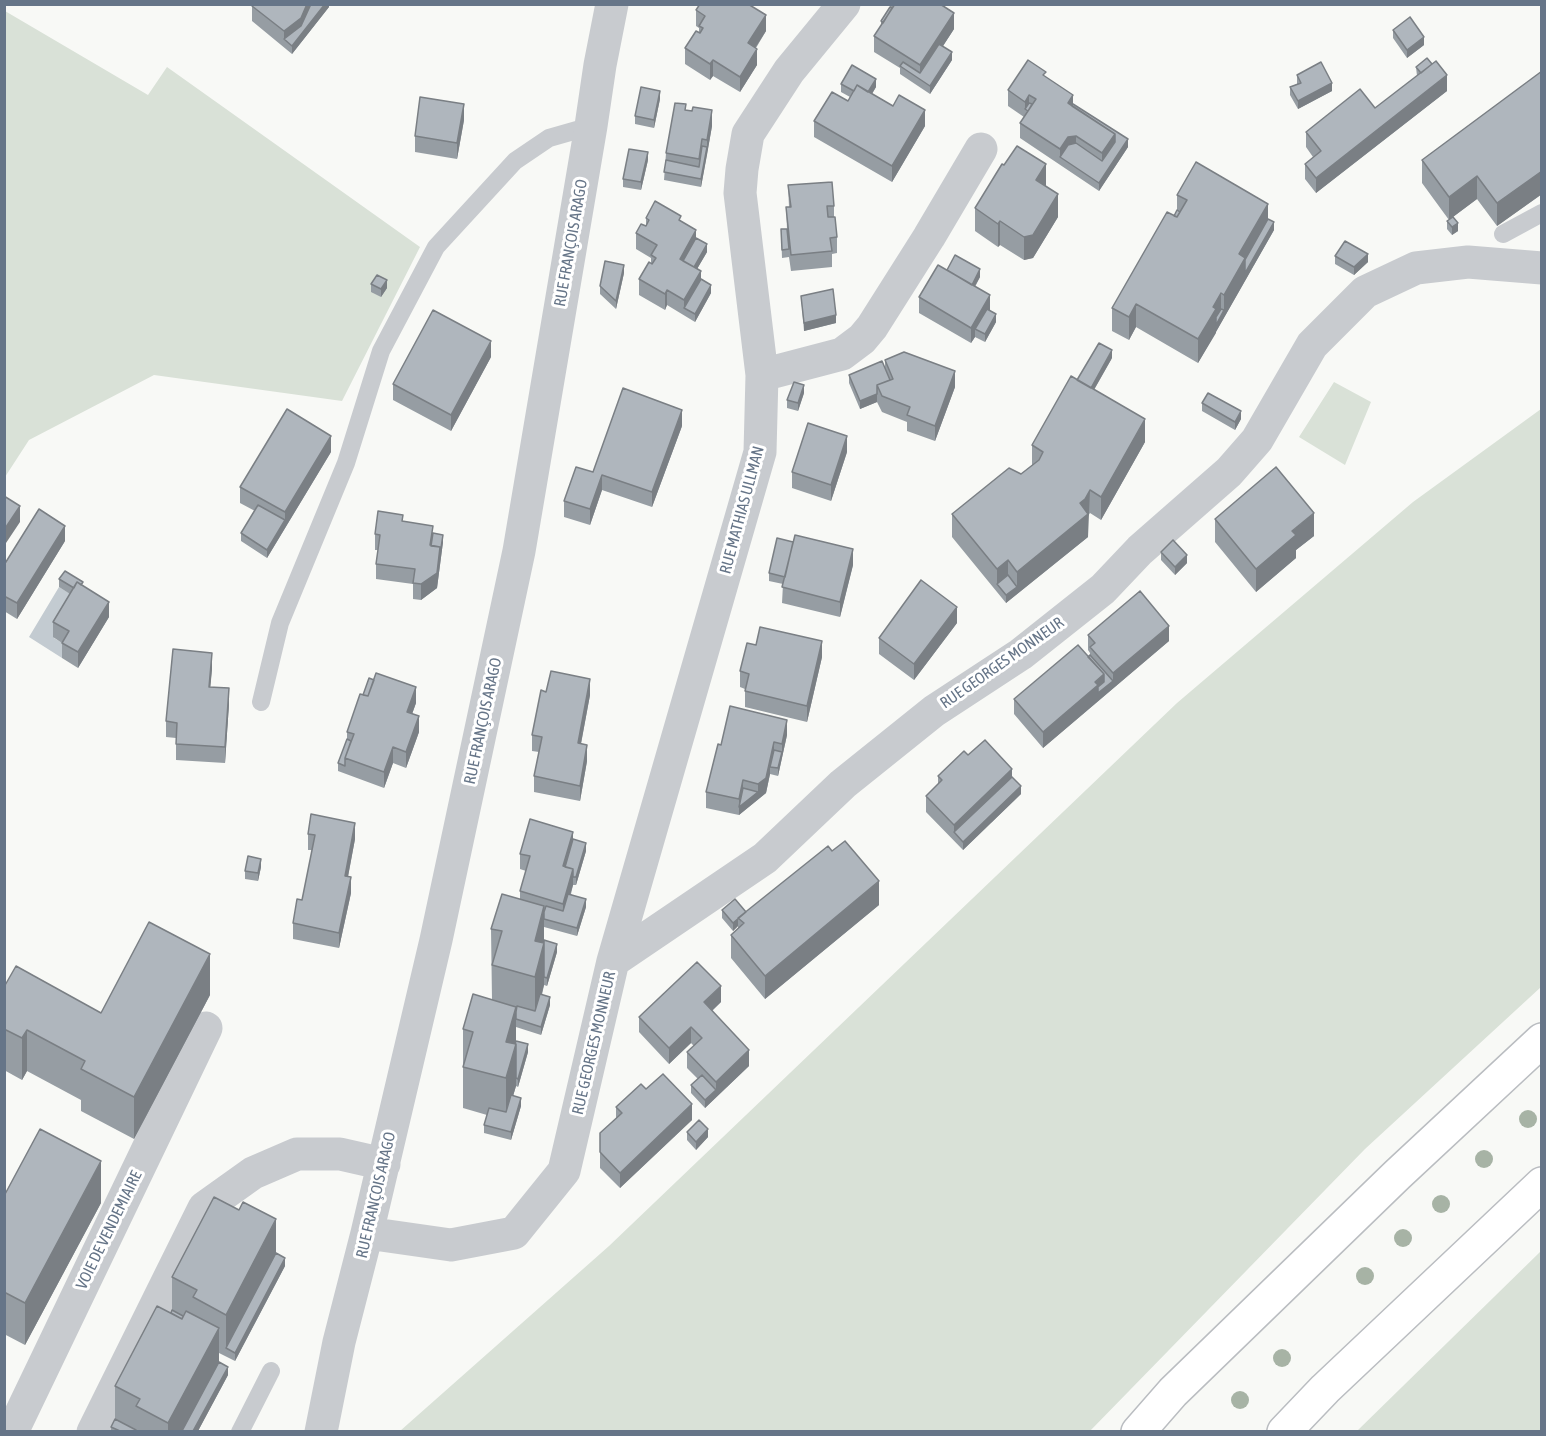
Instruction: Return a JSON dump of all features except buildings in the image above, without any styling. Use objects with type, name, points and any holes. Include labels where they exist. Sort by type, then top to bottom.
[{"type":"highway","points":[[1138,1431],[1173,1392],[1379,1191],[1542,1040]]},
{"type":"highway","points":[[1284,1431],[1325,1389],[1542,1184]]},
{"type":"street","name":"RUE FRANÇOIS ARAGO","points":[[321,1431],[339,1342],[384,1164],[438,928],[519,551],[612,4]]},
{"type":"street","name":"RUE MATHIAS ULLMAN","points":[[613,961],[760,452],[762,375],[740,194],[748,134],[789,71],[844,4]]},
{"type":"street","points":[[762,375],[842,354],[862,339],[929,237],[981,149]]},
{"type":"street","name":"RUE GEORGES MONNEUR","points":[[367,1233],[451,1245],[514,1233],[564,1171],[613,961],[765,858],[843,784],[934,711],[1021,654],[1103,589],[1140,550],[1229,472],[1257,440],[1312,345],[1365,292],[1416,268],[1468,262],[1542,268]]},
{"type":"street","name":"VOIE DE VENDEMIAIRE","points":[[12,1431],[206,1028]]},
{"type":"street","points":[[93,1431],[204,1208],[253,1173],[297,1154],[340,1154],[384,1164]]},
{"type":"lane","points":[[261,702],[280,622],[346,463],[381,351],[436,247],[515,160],[549,138],[591,126]]},
{"type":"lane","points":[[1503,234],[1542,213]]},
{"type":"lane","points":[[240,1431],[271,1371]]},
{"type":"shaded area","points":[[5,11],[148,95],[167,67],[420,247],[342,401],[154,375],[29,440],[5,477]]},
{"type":"shaded area","points":[[1334,382],[1371,402],[1345,465],[1299,437]]},
{"type":"shaded area","points":[[1541,409],[1541,987],[1365,1149],[1090,1431],[400,1431],[609,1246],[1177,703],[1413,502]]},
{"type":"shaded area","points":[[59,587],[77,598],[54,638],[69,647],[62,658],[29,637]]},
{"type":"shaded area","points":[[1541,1251],[1541,1431],[1357,1431]]}]
